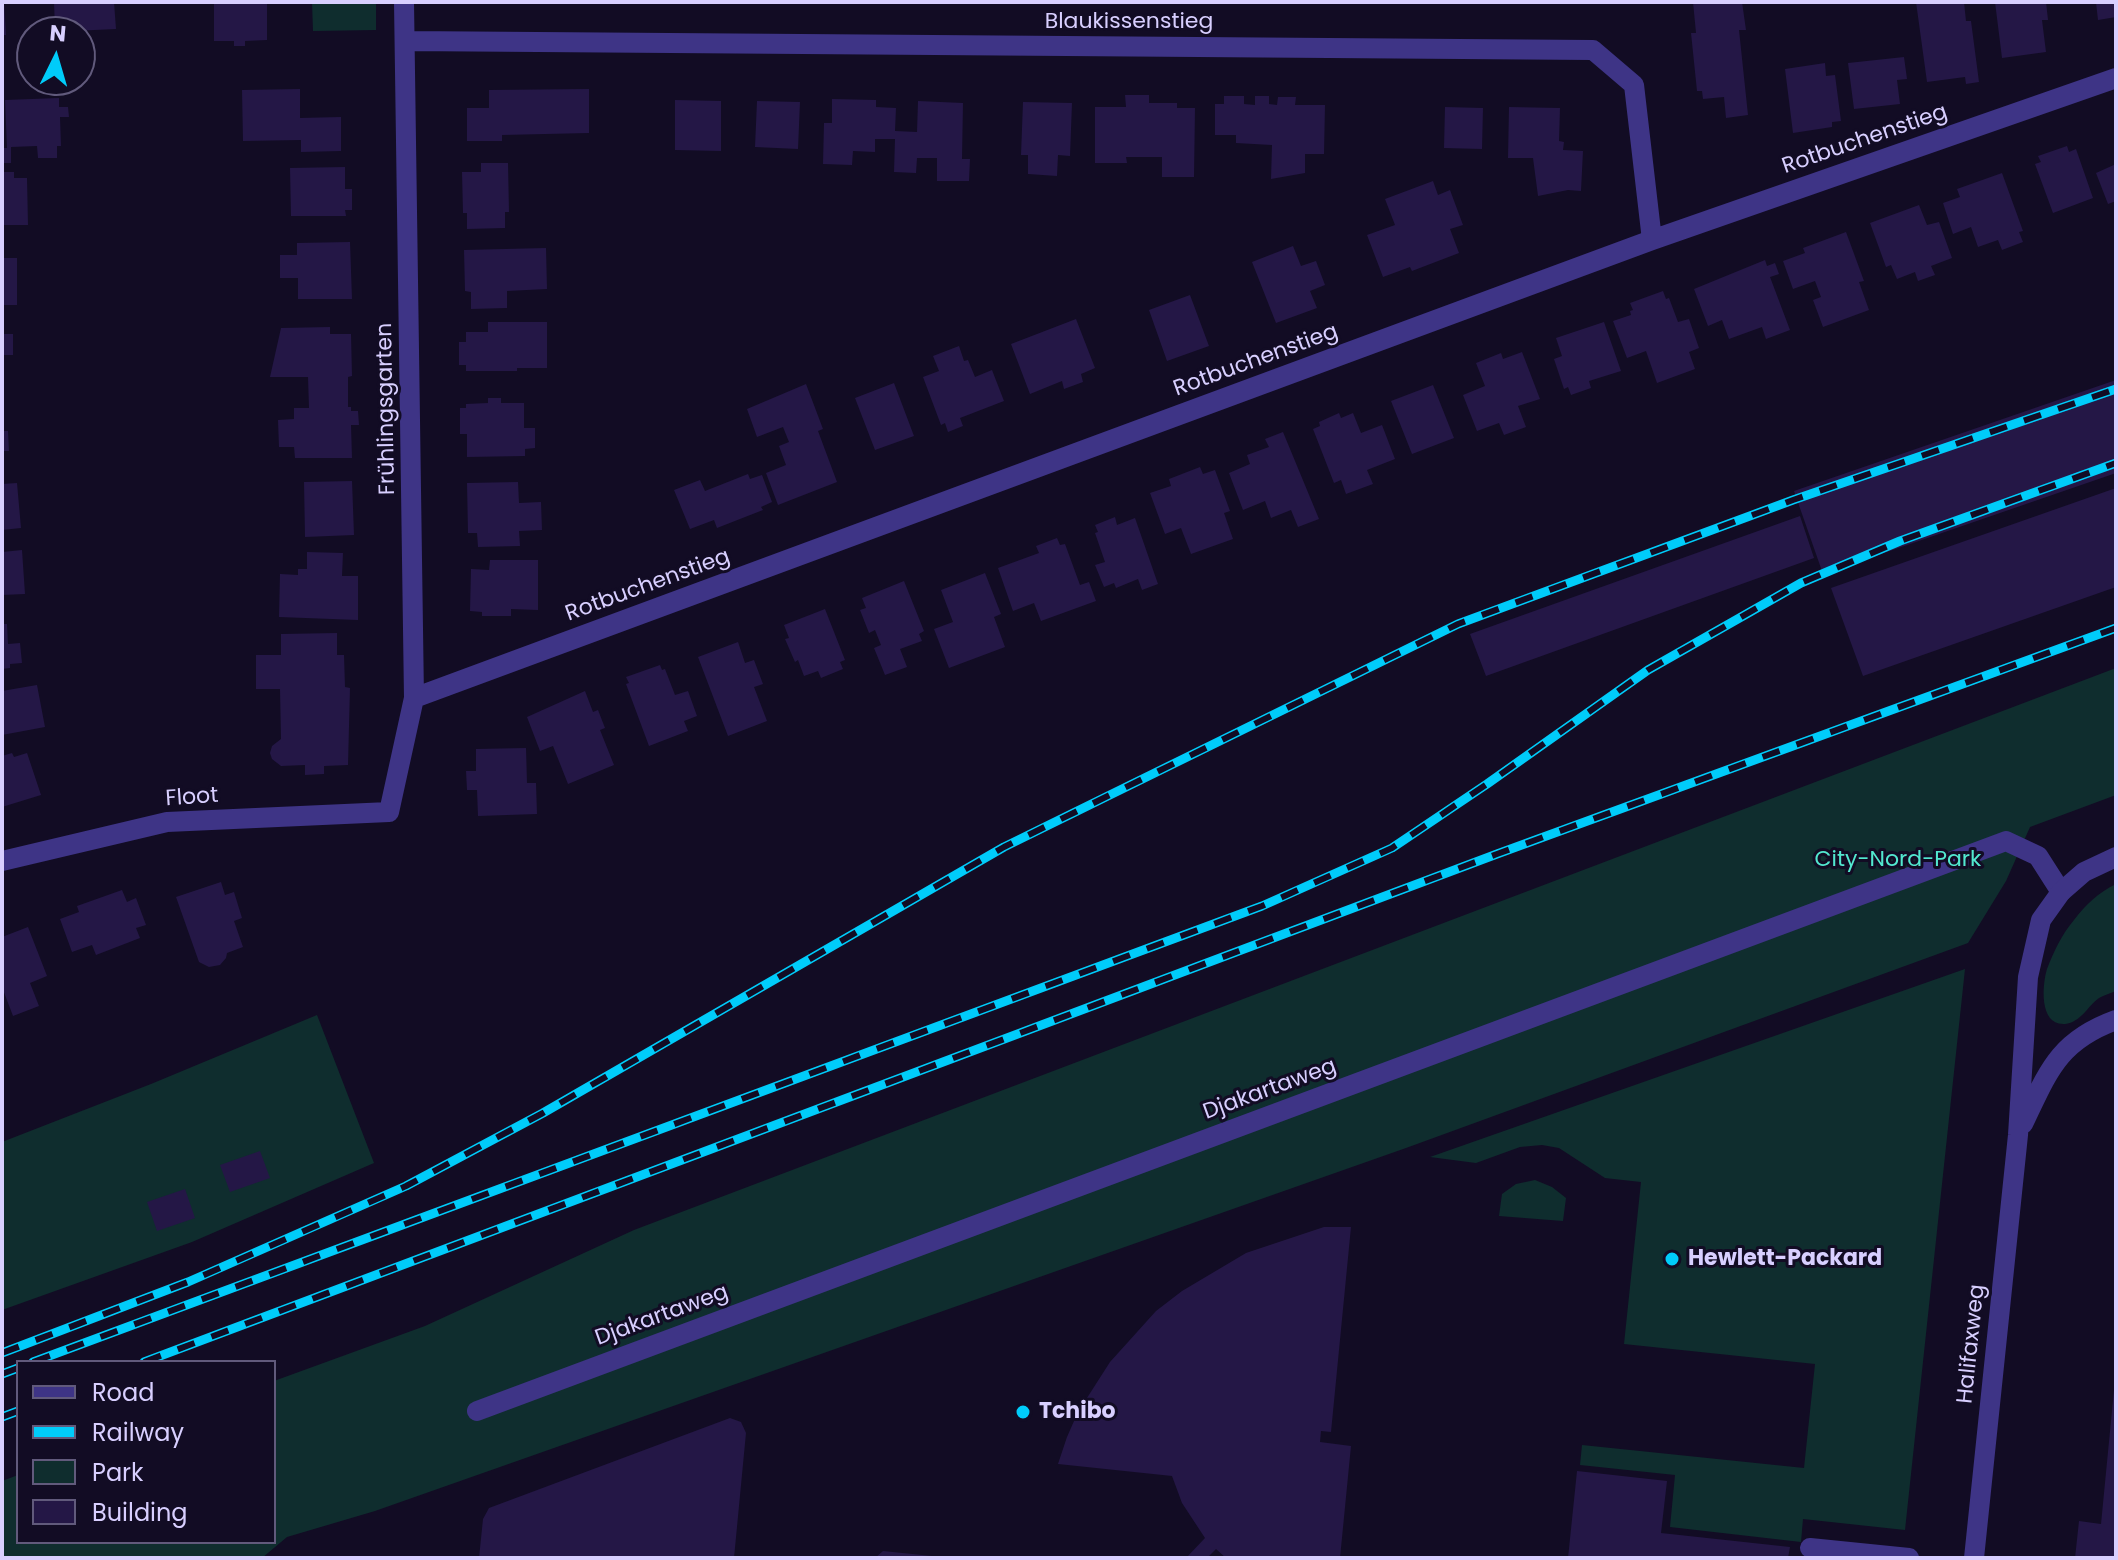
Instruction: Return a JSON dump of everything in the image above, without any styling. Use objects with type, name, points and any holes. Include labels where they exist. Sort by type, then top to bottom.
[{"type":"street","name":"Frühlingsgarten","points":[[389,812],[414,698],[404,2]]},
{"type":"street","name":"Blaukissenstieg","points":[[406,41],[1593,50],[1634,85],[1652,240]]},
{"type":"street","name":"Rotbuchenstieg","points":[[414,698],[1652,240],[2116,78]]},
{"type":"street","name":"Floot","points":[[2,861],[167,822],[389,812]]},
{"type":"street","name":"Djakartaweg","points":[[477,1411],[2006,841],[2038,856],[2061,892]]},
{"type":"street","name":"Halifaxweg","points":[[1974,1558],[2018,1135],[2028,977],[2041,920],[2061,892],[2084,872],[2116,857]]},
{"type":"street","name":"Halifaxweg","points":[[2018,1135],[2049,1070],[2068,1046],[2092,1028],[2116,1020]]},
{"type":"street","points":[[1810,1548],[1909,1558]]},
{"type":"green space","points":[[312,2],[376,2],[376,30],[313,31]]},
{"type":"green space","name":"City-Nord-Park","points":[[2116,668],[2116,795],[2030,827],[2006,881],[1968,943],[1406,1148],[375,1511],[287,1537],[262,1558],[2,1558],[2,1481],[16,1476],[16,1544],[276,1544],[276,1380],[425,1326],[634,1230]]},
{"type":"green space","points":[[2116,884],[2116,991],[2099,998],[2075,1020],[2057,1023],[2044,1003],[2045,976],[2052,956],[2083,909]]},
{"type":"green space","points":[[1965,969],[1905,1530],[1803,1519],[1801,1542],[1670,1527],[1675,1475],[1580,1465],[1582,1445],[1804,1468],[1815,1364],[1624,1344],[1641,1182],[1605,1178],[1559,1148],[1542,1145],[1520,1147],[1476,1163],[1430,1157]]},
{"type":"green space","points":[[317,1015],[374,1163],[192,1242],[2,1310],[2,1142]]},
{"type":"green space","points":[[1535,1180],[1552,1187],[1566,1198],[1563,1221],[1499,1216],[1502,1194],[1516,1184]]},
{"type":"building","points":[[4,2],[6,35],[2,35]]},
{"type":"building","points":[[54,2],[114,2],[116,29],[96,30],[96,16],[55,16]]},
{"type":"building","points":[[214,2],[267,2],[267,40],[245,41],[245,46],[234,46],[234,41],[214,41]]},
{"type":"building","points":[[1693,2],[1742,2],[1746,30],[1739,30],[1748,115],[1726,118],[1724,97],[1703,99],[1702,91],[1697,91],[1691,33],[1696,33]]},
{"type":"building","points":[[1916,2],[1964,2],[1966,21],[1971,21],[1979,82],[1966,84],[1965,77],[1927,82]]},
{"type":"building","points":[[1995,2],[2046,2],[2048,20],[2042,20],[2046,52],[2002,58]]},
{"type":"building","points":[[2096,2],[2116,2],[2116,17],[2098,20]]},
{"type":"building","points":[[1904,57],[1907,79],[1897,80],[1900,104],[1854,109],[1848,63]]},
{"type":"building","points":[[1825,63],[1826,76],[1835,75],[1841,121],[1832,122],[1832,127],[1793,133],[1785,69]]},
{"type":"building","points":[[300,89],[300,118],[341,117],[341,151],[301,152],[301,140],[243,141],[242,90]]},
{"type":"building","points":[[589,89],[589,133],[502,135],[502,141],[467,141],[467,108],[489,108],[489,90]]},
{"type":"building","points":[[1125,95],[1149,95],[1149,103],[1177,103],[1177,108],[1195,108],[1194,177],[1162,177],[1162,157],[1126,157],[1127,163],[1095,163],[1095,107],[1126,107]]},
{"type":"building","points":[[1224,96],[1244,96],[1244,104],[1255,105],[1255,96],[1269,96],[1269,104],[1277,105],[1278,97],[1296,97],[1295,105],[1325,105],[1324,154],[1305,154],[1305,173],[1271,179],[1272,145],[1236,143],[1236,135],[1215,135],[1215,104],[1224,104]]},
{"type":"building","points":[[59,98],[59,107],[68,107],[69,117],[60,117],[61,146],[57,146],[57,158],[38,158],[37,146],[11,147],[11,163],[2,163],[2,148],[7,148],[5,100]]},
{"type":"building","points":[[832,99],[876,100],[876,107],[896,108],[895,131],[917,132],[918,101],[963,103],[962,159],[970,159],[969,181],[937,181],[937,158],[917,158],[916,173],[894,172],[895,139],[875,139],[875,152],[853,151],[852,165],[823,164],[824,123],[832,123]]},
{"type":"building","points":[[675,100],[721,101],[721,151],[675,150]]},
{"type":"building","points":[[757,101],[800,102],[798,149],[755,147]]},
{"type":"building","points":[[1023,102],[1072,103],[1070,156],[1058,155],[1057,176],[1028,174],[1028,155],[1021,155]]},
{"type":"building","points":[[1445,107],[1483,108],[1482,149],[1444,148]]},
{"type":"building","points":[[1509,107],[1560,108],[1559,141],[1564,142],[1563,150],[1583,151],[1581,191],[1568,190],[1538,196],[1533,158],[1508,158]]},
{"type":"building","points":[[2067,146],[2069,152],[2076,149],[2093,198],[2053,213],[2035,164],[2041,162],[2038,156]]},
{"type":"building","points":[[481,163],[508,163],[509,212],[505,212],[505,228],[467,229],[467,213],[463,213],[462,172],[481,172]]},
{"type":"building","points":[[2116,164],[2116,201],[2108,204],[2096,173]]},
{"type":"building","points":[[345,167],[345,189],[352,189],[352,210],[345,210],[346,216],[291,216],[290,168]]},
{"type":"building","points":[[2,172],[14,172],[14,178],[27,178],[28,225],[2,225]]},
{"type":"building","points":[[2002,173],[2023,231],[2019,232],[2023,242],[2002,250],[1998,240],[1978,247],[1971,227],[1953,234],[1943,203],[1960,197],[1957,189]]},
{"type":"building","points":[[1433,181],[1438,195],[1450,190],[1463,225],[1450,229],[1459,253],[1412,271],[1410,267],[1383,277],[1367,235],[1395,225],[1385,199]]},
{"type":"building","points":[[1919,205],[1927,225],[1939,222],[1952,258],[1931,266],[1935,275],[1918,281],[1915,272],[1897,279],[1891,265],[1886,267],[1870,223]]},
{"type":"building","points":[[1846,232],[1864,281],[1859,282],[1869,310],[1823,327],[1813,300],[1821,297],[1815,281],[1793,289],[1783,261],[1805,253],[1803,248]]},
{"type":"building","points":[[350,242],[352,299],[298,299],[298,278],[280,278],[280,255],[297,255],[297,243]]},
{"type":"building","points":[[1293,246],[1301,266],[1316,261],[1325,285],[1310,291],[1317,308],[1276,323],[1252,262]]},
{"type":"building","points":[[546,248],[547,289],[507,291],[507,308],[471,309],[471,292],[465,291],[464,250]]},
{"type":"building","points":[[2,258],[17,258],[17,305],[2,305]]},
{"type":"building","points":[[1765,260],[1767,266],[1775,263],[1779,274],[1770,277],[1790,330],[1766,339],[1762,327],[1729,339],[1722,320],[1708,326],[1694,289]]},
{"type":"building","points":[[1663,291],[1678,322],[1689,319],[1699,348],[1689,352],[1695,369],[1657,383],[1646,351],[1627,358],[1613,321],[1631,315],[1630,311],[1633,310],[1630,303]]},
{"type":"building","points":[[1190,295],[1209,346],[1167,361],[1149,310]]},
{"type":"building","points":[[1076,319],[1095,368],[1081,374],[1083,382],[1064,389],[1062,381],[1030,394],[1011,344]]},
{"type":"building","points":[[488,322],[547,322],[547,368],[466,371],[466,365],[459,365],[459,342],[466,342],[466,332],[488,332]]},
{"type":"building","points":[[1604,322],[1621,371],[1589,381],[1591,388],[1571,395],[1568,387],[1564,389],[1554,359],[1562,356],[1556,338]]},
{"type":"building","points":[[330,327],[330,334],[351,334],[352,376],[348,377],[348,407],[351,411],[358,411],[359,425],[351,425],[352,458],[295,458],[294,447],[279,447],[278,420],[294,419],[294,408],[309,408],[308,377],[270,377],[281,328]]},
{"type":"building","points":[[2,334],[13,334],[13,355],[2,355]]},
{"type":"building","points":[[959,346],[964,361],[968,360],[975,377],[992,370],[1004,401],[960,418],[963,426],[948,432],[945,423],[941,425],[923,377],[939,371],[933,356]]},
{"type":"building","points":[[1522,352],[1540,399],[1518,406],[1526,427],[1504,435],[1499,423],[1477,431],[1463,395],[1485,386],[1476,363],[1501,353],[1503,359]]},
{"type":"building","points":[[2116,380],[2116,473],[1823,574],[1794,491]]},
{"type":"building","points":[[894,383],[914,436],[875,450],[855,398]]},
{"type":"building","points":[[806,384],[823,429],[818,431],[837,482],[778,505],[766,473],[786,465],[779,446],[789,442],[783,427],[757,437],[747,409]]},
{"type":"building","points":[[1433,385],[1454,438],[1412,454],[1391,401]]},
{"type":"building","points":[[488,398],[501,398],[501,403],[524,403],[524,428],[535,428],[535,448],[525,449],[525,456],[467,457],[467,434],[460,434],[460,408],[466,408],[466,404],[488,403]]},
{"type":"building","points":[[1339,413],[1341,418],[1353,413],[1361,433],[1382,425],[1395,459],[1367,470],[1373,484],[1346,494],[1341,480],[1334,483],[1313,429],[1320,426],[1319,422]]},
{"type":"building","points":[[2,431],[8,431],[9,451],[2,451]]},
{"type":"building","points":[[1283,432],[1319,519],[1298,527],[1291,510],[1271,518],[1265,501],[1243,510],[1229,473],[1250,464],[1247,455],[1269,447],[1265,439]]},
{"type":"building","points":[[1200,467],[1203,474],[1215,470],[1230,511],[1224,513],[1233,539],[1191,554],[1181,528],[1165,534],[1150,493],[1171,486],[1169,479]]},
{"type":"building","points":[[748,474],[750,479],[762,475],[772,502],[761,507],[763,510],[717,528],[714,520],[690,529],[674,490],[700,480],[705,491]]},
{"type":"building","points":[[352,481],[354,535],[305,537],[304,482]]},
{"type":"building","points":[[518,482],[519,503],[541,502],[542,530],[519,531],[520,546],[478,547],[477,533],[468,533],[467,483]]},
{"type":"building","points":[[17,483],[21,528],[2,530],[2,484]]},
{"type":"building","points":[[2116,488],[2116,587],[1863,676],[1831,588]]},
{"type":"building","points":[[1800,516],[1814,558],[1486,676],[1470,634]]},
{"type":"building","points":[[1115,517],[1117,525],[1135,518],[1158,584],[1142,590],[1138,579],[1116,588],[1114,583],[1104,587],[1095,565],[1105,562],[1095,525]]},
{"type":"building","points":[[1057,538],[1060,545],[1065,544],[1080,585],[1089,582],[1096,601],[1041,621],[1034,603],[1013,611],[998,568],[1039,553],[1036,546]]},
{"type":"building","points":[[22,550],[25,594],[2,595],[2,552]]},
{"type":"building","points":[[307,552],[343,553],[342,576],[358,576],[358,620],[279,617],[280,574],[298,575],[298,569],[307,569]]},
{"type":"building","points":[[490,560],[538,560],[538,610],[511,609],[511,616],[482,616],[482,612],[470,611],[471,569],[489,570]]},
{"type":"building","points":[[985,573],[1001,614],[994,617],[1005,647],[949,668],[934,629],[953,622],[941,590]]},
{"type":"building","points":[[904,581],[924,631],[919,634],[922,641],[900,649],[907,667],[885,675],[874,648],[881,645],[875,630],[869,633],[860,610],[866,608],[862,598]]},
{"type":"building","points":[[825,609],[845,660],[840,662],[843,669],[821,678],[818,671],[804,676],[785,639],[789,638],[784,625]]},
{"type":"building","points":[[2,624],[7,624],[8,644],[20,643],[22,663],[10,664],[10,668],[2,669]]},
{"type":"building","points":[[337,633],[337,655],[344,655],[345,687],[350,688],[348,765],[324,766],[324,774],[305,775],[305,765],[281,766],[272,759],[272,746],[281,739],[280,689],[256,689],[256,655],[281,655],[281,634]]},
{"type":"building","points":[[738,642],[745,663],[754,660],[763,684],[754,687],[767,721],[728,736],[698,657]]},
{"type":"building","points":[[660,665],[662,670],[665,669],[675,695],[688,691],[697,716],[684,721],[688,731],[649,746],[626,677]]},
{"type":"building","points":[[37,685],[45,727],[2,735],[2,691]]},
{"type":"building","points":[[585,691],[593,712],[598,710],[605,728],[600,730],[614,765],[568,784],[553,746],[540,751],[527,717]]},
{"type":"building","points":[[526,748],[527,783],[536,783],[537,814],[478,816],[477,790],[467,790],[466,771],[476,771],[476,749]]},
{"type":"building","points":[[12,753],[14,757],[27,753],[41,795],[2,807],[2,756]]},
{"type":"building","points":[[221,882],[225,895],[234,892],[242,918],[234,921],[243,947],[227,953],[220,965],[209,967],[199,962],[176,897]]},
{"type":"building","points":[[122,890],[127,902],[136,898],[146,925],[136,928],[140,938],[96,955],[92,945],[72,952],[60,919],[79,912],[77,906]]},
{"type":"building","points":[[28,927],[47,976],[30,983],[39,1006],[13,1016],[2,987],[2,937]]},
{"type":"building","points":[[260,1151],[270,1178],[230,1192],[220,1165]]},
{"type":"building","points":[[185,1189],[195,1218],[157,1231],[147,1202]]},
{"type":"building","points":[[1324,1227],[1351,1227],[1331,1432],[1321,1431],[1320,1442],[1351,1446],[1340,1558],[1226,1558],[1216,1549],[1207,1558],[1186,1558],[1205,1538],[1182,1503],[1172,1476],[1058,1464],[1067,1437],[1078,1412],[1110,1362],[1156,1311],[1182,1291],[1246,1253]]},
{"type":"building","points":[[2114,1390],[2116,1558],[2075,1558],[2079,1521],[2101,1524]]},
{"type":"building","points":[[730,1418],[741,1422],[746,1433],[734,1558],[479,1558],[483,1519],[489,1508]]},
{"type":"building","points":[[1577,1471],[1667,1481],[1661,1533],[1790,1547],[1788,1558],[1568,1558]]},
{"type":"building","points":[[883,1551],[932,1556],[932,1558],[875,1558]]},
{"type":"railway","points":[[2,1353],[188,1282],[406,1186],[543,1113],[1004,847],[1458,624],[1793,500],[2116,389]]},
{"type":"railway","points":[[38,1360],[1262,906],[1392,848],[1648,670],[1801,583],[1900,541],[2116,463]]},
{"type":"railway","points":[[149,1360],[1497,854],[2116,628]]},
{"type":"railway","points":[[2,1374],[16,1369]]},
{"type":"railway","points":[[2,1417],[16,1412]]},
{"type":"place","name":"Hewlett-Packard","points":[[1672,1259]]},
{"type":"place","name":"Tchibo","points":[[1023,1412]]}]
